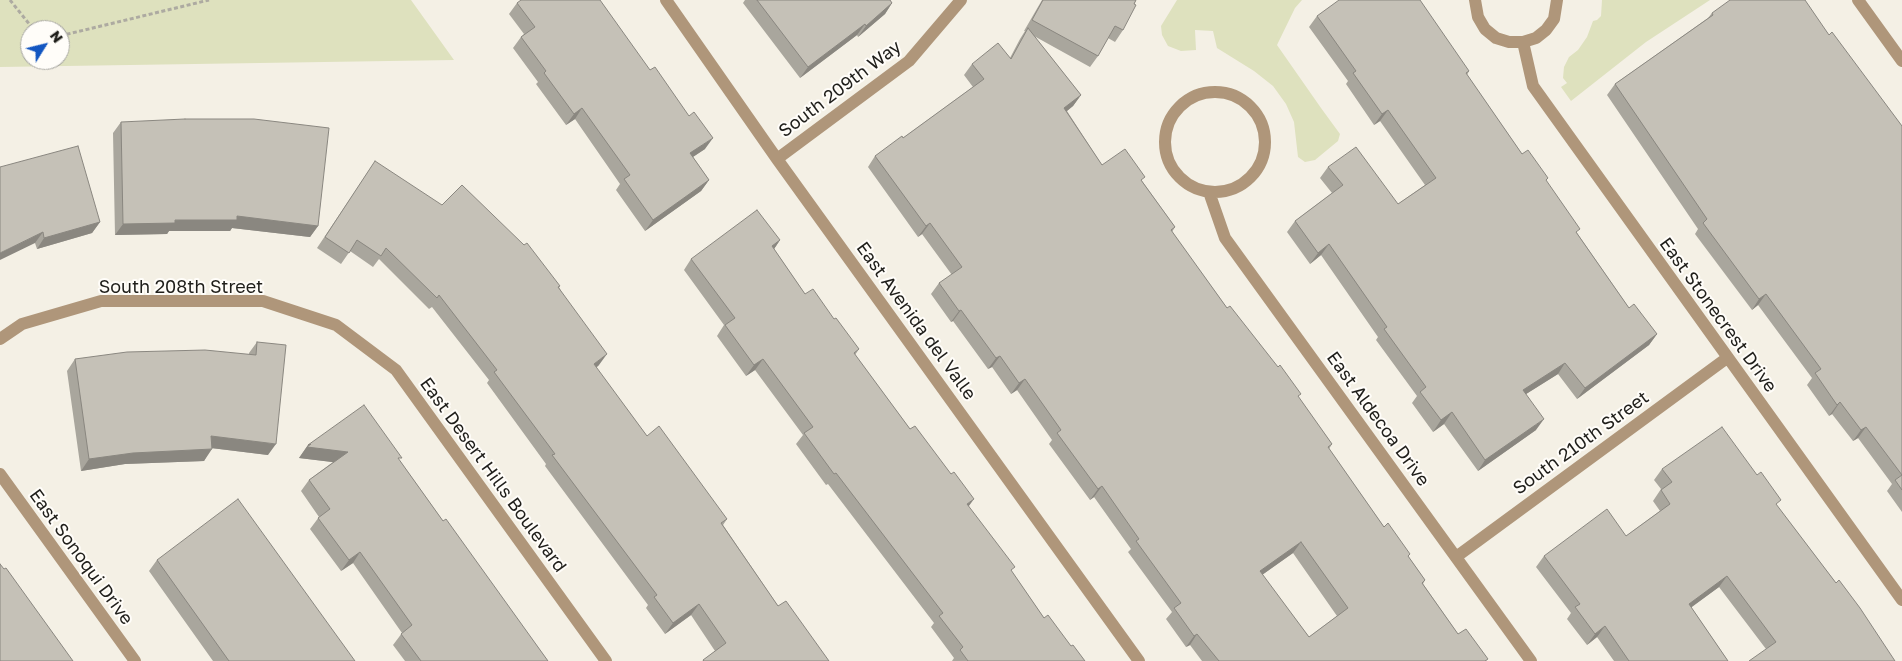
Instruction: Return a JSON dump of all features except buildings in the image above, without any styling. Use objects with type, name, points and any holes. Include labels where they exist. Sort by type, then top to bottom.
[{"type":"street","name":"East Avenida del Valle","points":[[666,0],[777,159],[1139,661]]},
{"type":"street","name":"South 209th Way","points":[[777,159],[909,61],[961,0]]},
{"type":"street","points":[[1475,0],[1478,17],[1485,29],[1496,38],[1509,42],[1523,42],[1536,38],[1546,30],[1554,19],[1557,0]]},
{"type":"street","points":[[1858,0],[1902,61]]},
{"type":"street","name":"East Stonecrest Drive","points":[[1523,42],[1533,86],[1902,600]]},
{"type":"street","points":[[1212,92],[1229,94],[1243,101],[1256,112],[1263,127],[1266,144],[1262,160],[1248,180],[1242,185],[1226,192],[1209,192],[1193,188],[1180,178],[1170,164],[1166,149],[1166,132],[1172,117],[1182,104],[1196,96],[1212,92]]},
{"type":"street","name":"East Aldecoa Drive","points":[[1209,192],[1225,238],[1531,661]]},
{"type":"street","name":"South 208th Street","points":[[0,339],[22,324],[101,301],[263,301],[336,325]]},
{"type":"street","name":"East Desert Hills Boulevard","points":[[336,325],[396,370],[606,661]]},
{"type":"street","name":"South 210th Street","points":[[1456,557],[1727,358]]},
{"type":"street","name":"East Sonoqui Drive","points":[[0,474],[134,661]]},
{"type":"path","points":[[10,0],[26,20]]},
{"type":"path","points":[[70,34],[209,0]]},
{"type":"green space","points":[[0,0],[411,0],[454,60],[70,66],[70,20],[20,20],[20,67],[0,67]]},
{"type":"green space","points":[[1177,0],[1302,0],[1295,8],[1277,45],[1340,134],[1338,141],[1315,160],[1305,162],[1298,157],[1294,122],[1286,104],[1273,86],[1254,71],[1217,48],[1213,31],[1195,30],[1196,50],[1181,51],[1168,46],[1162,35],[1161,26]]},
{"type":"green space","points":[[1602,0],[1710,0],[1646,42],[1571,101],[1561,87],[1567,83],[1563,78],[1564,67],[1569,57],[1578,50],[1587,37],[1593,21],[1601,16]]}]
